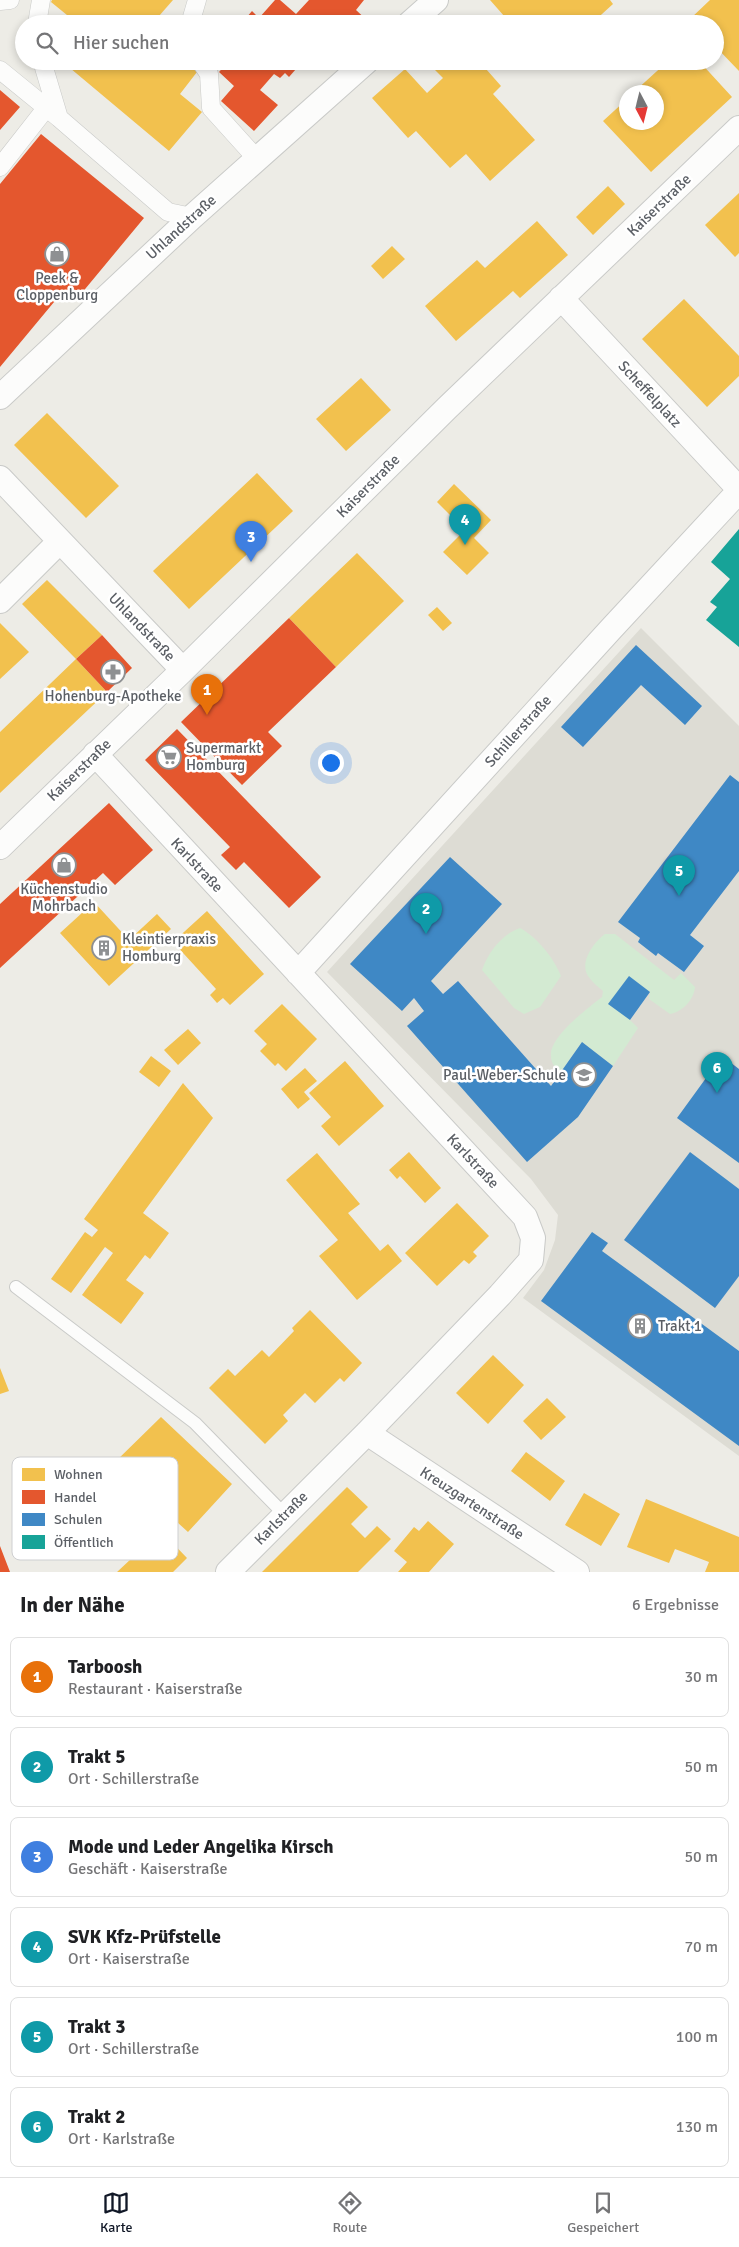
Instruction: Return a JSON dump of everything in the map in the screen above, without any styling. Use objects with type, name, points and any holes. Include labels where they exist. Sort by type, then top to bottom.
[{"type":"street","points":[[0,1],[10,0]]},
{"type":"street","points":[[39,15],[41,0]]},
{"type":"street","points":[[193,15],[197,0]]},
{"type":"street","points":[[419,15],[436,0]]},
{"type":"street","points":[[0,70],[168,212],[192,217]]},
{"type":"street","points":[[44,70],[53,113]]},
{"type":"street","points":[[206,70],[209,74],[212,108],[257,159]]},
{"type":"street","name":"Uhlandstraße","points":[[0,397],[192,217],[357,70]]},
{"type":"street","points":[[0,167],[53,113]]},
{"type":"street","name":"Kaiserstraße","points":[[0,847],[94,754],[184,670],[447,408],[739,128]]},
{"type":"street","name":"Scheffelplatz","points":[[561,298],[739,490]]},
{"type":"street","name":"Uhlandstraße","points":[[0,478],[184,670]]},
{"type":"street","name":"Schillerstraße","points":[[298,973],[739,490]]},
{"type":"street","points":[[0,601],[60,541]]},
{"type":"street","name":"Karlstraße","points":[[94,754],[525,1218],[533,1238],[531,1260],[500,1295],[367,1433],[228,1572]]},
{"type":"street","name":"Kreuzgartenstraße","points":[[367,1433],[577,1572]]},
{"type":"lane","points":[[16,1287],[195,1423],[284,1514]]},
{"type":"shaded area","name":"Paul-Weber-Schule","points":[[641,628],[739,726],[739,1456],[523,1298],[544,1270],[555,1240],[558,1215],[531,1179],[327,972]]},
{"type":"green space","points":[[520,928],[533,937],[544,949],[554,962],[561,976],[540,1007],[524,1014],[514,1008],[482,970],[496,945],[507,935]]},
{"type":"green space","points":[[605,934],[615,934],[674,980],[681,973],[695,987],[694,992],[687,1005],[679,1011],[670,1014],[649,999],[650,992],[629,977],[630,1020],[638,1028],[613,1066],[582,1042],[560,1073],[551,1059],[552,1048],[556,1040],[570,1024],[602,997],[603,991],[588,976],[585,965],[592,947]]},
{"type":"building: Wohnen","points":[[52,0],[173,0],[160,15],[67,15],[51,2]]},
{"type":"building: Wohnen","points":[[490,0],[610,0],[613,4],[601,15],[503,15]]},
{"type":"building: Wohnen","points":[[710,0],[739,0],[739,71],[724,55],[724,15],[694,15]]},
{"type":"building: Wohnen","points":[[72,70],[195,70],[197,72],[180,94],[202,112],[169,151]]},
{"type":"building: Wohnen","points":[[404,70],[427,93],[443,78],[435,70],[487,70],[501,86],[493,94],[535,140],[490,181],[466,154],[450,168],[416,131],[408,138],[372,98]]},
{"type":"building: Wohnen","points":[[658,70],[707,70],[732,97],[651,172],[603,121],[619,106],[619,130],[664,130],[664,85],[642,85]]},
{"type":"building: Wohnen","points":[[608,186],[625,204],[593,235],[576,217]]},
{"type":"building: Wohnen","points":[[739,193],[739,253],[735,257],[705,225]]},
{"type":"building: Wohnen","points":[[537,221],[568,255],[520,298],[513,291],[456,341],[425,306],[477,260],[485,268]]},
{"type":"building: Wohnen","points":[[392,246],[405,259],[383,279],[371,266]]},
{"type":"building: Wohnen","points":[[684,299],[739,356],[739,376],[707,407],[642,339]]},
{"type":"building: Wohnen","points":[[361,378],[391,410],[346,451],[316,419]]},
{"type":"building: Wohnen","points":[[47,413],[119,486],[86,518],[14,445]]},
{"type":"building: Wohnen","points":[[257,473],[293,511],[189,609],[153,571]]},
{"type":"building: Wohnen","points":[[454,484],[491,520],[474,538],[489,553],[467,575],[443,552],[465,530],[437,502]]},
{"type":"building: Wohnen","points":[[357,553],[404,601],[336,667],[289,618]]},
{"type":"building: Wohnen","points":[[47,580],[102,635],[76,659],[22,604]]},
{"type":"building: Wohnen","points":[[437,607],[452,623],[443,631],[428,615]]},
{"type":"building: Wohnen","points":[[0,623],[29,652],[0,679]]},
{"type":"building: Wohnen","points":[[76,659],[107,692],[0,793],[0,732]]},
{"type":"building: Wohnen","name":"Kleintierpraxis Homburg","points":[[94,902],[129,940],[157,914],[171,929],[109,986],[60,933]]},
{"type":"building: Wohnen","points":[[207,911],[264,974],[230,1005],[223,998],[217,1003],[210,995],[216,989],[173,942]]},
{"type":"building: Wohnen","points":[[282,1004],[317,1039],[286,1071],[278,1063],[275,1066],[260,1051],[267,1044],[254,1031]]},
{"type":"building: Wohnen","points":[[188,1029],[201,1043],[178,1065],[164,1050]]},
{"type":"building: Wohnen","points":[[151,1056],[171,1071],[159,1087],[139,1072]]},
{"type":"building: Wohnen","points":[[345,1061],[384,1106],[339,1146],[321,1126],[331,1117],[309,1093]]},
{"type":"building: Wohnen","points":[[305,1068],[317,1081],[304,1092],[310,1099],[298,1109],[281,1089]]},
{"type":"building: Wohnen","points":[[183,1083],[213,1118],[143,1213],[169,1233],[150,1259],[145,1255],[126,1280],[144,1293],[121,1324],[82,1295],[113,1253],[105,1247],[71,1293],[51,1279],[85,1232],[92,1237],[98,1230],[84,1219]]},
{"type":"building: Wohnen","points":[[409,1152],[441,1188],[425,1203],[400,1176],[397,1179],[389,1170]]},
{"type":"building: Wohnen","points":[[317,1153],[360,1204],[348,1213],[380,1251],[388,1244],[402,1261],[357,1300],[319,1256],[338,1240],[286,1180]]},
{"type":"building: Wohnen","points":[[457,1203],[489,1236],[473,1252],[477,1256],[469,1264],[464,1260],[437,1286],[405,1253]]},
{"type":"building: Wohnen","points":[[310,1310],[362,1363],[344,1382],[340,1378],[315,1403],[305,1393],[283,1415],[288,1421],[265,1444],[209,1388],[228,1369],[235,1376],[262,1350],[269,1357],[294,1331],[292,1328]]},
{"type":"building: Wohnen","points":[[493,1355],[524,1385],[488,1424],[456,1393]]},
{"type":"building: Wohnen","points":[[0,1368],[9,1391],[0,1394]]},
{"type":"building: Wohnen","points":[[547,1398],[566,1417],[541,1440],[523,1421]]},
{"type":"building: Wohnen","points":[[161,1417],[232,1484],[188,1532],[178,1523],[178,1457],[120,1457]]},
{"type":"building: Wohnen","points":[[526,1452],[565,1481],[550,1501],[511,1471]]},
{"type":"building: Wohnen","points":[[347,1487],[368,1507],[351,1524],[365,1538],[377,1526],[391,1539],[358,1572],[262,1572]]},
{"type":"building: Wohnen","points":[[584,1493],[620,1514],[601,1546],[565,1525]]},
{"type":"building: Wohnen","points":[[646,1499],[739,1537],[739,1572],[705,1572],[709,1562],[675,1549],[669,1563],[627,1547]]},
{"type":"building: Wohnen","points":[[428,1521],[454,1544],[429,1572],[398,1572],[407,1562],[394,1551],[414,1527],[419,1531]]},
{"type":"building: Wohnen","points":[[178,1549],[187,1558],[173,1572],[117,1572],[130,1560],[178,1560]]},
{"type":"building: Handel","points":[[275,0],[280,0],[296,14],[309,0],[364,0],[356,10],[361,15],[262,15]]},
{"type":"building: Handel","points":[[221,70],[295,70],[289,77],[285,73],[280,78],[274,74],[260,90],[278,105],[254,131],[221,101],[234,86],[219,72]]},
{"type":"building: Handel","points":[[0,90],[20,107],[0,130]]},
{"type":"building: Handel","name":"Peek & Cloppenburg","points":[[41,134],[144,218],[76,300],[64,290],[0,367],[0,184]]},
{"type":"building: Handel","points":[[289,618],[336,667],[268,732],[282,746],[242,785],[181,722]]},
{"type":"building: Handel","points":[[102,635],[132,668],[107,692],[76,659]]},
{"type":"building: Handel","points":[[177,729],[321,877],[289,908],[244,862],[236,870],[221,855],[230,847],[145,760]]},
{"type":"building: Handel","points":[[109,803],[153,850],[115,885],[103,873],[0,968],[0,904]]},
{"type":"building: Handel","points":[[0,1546],[10,1572],[0,1572]]},
{"type":"building: Schulen","points":[[636,645],[702,706],[685,725],[641,685],[583,747],[561,727]]},
{"type":"building: Schulen","points":[[730,775],[739,782],[739,871],[690,935],[704,946],[684,972],[658,953],[656,956],[638,942],[640,938],[618,922]]},
{"type":"building: Schulen","points":[[450,857],[502,904],[431,981],[443,994],[458,981],[551,1086],[582,1042],[613,1066],[578,1117],[527,1162],[407,1026],[424,1011],[414,998],[402,1011],[350,964]]},
{"type":"building: Schulen","points":[[629,976],[650,992],[630,1020],[608,1004]]},
{"type":"building: Schulen","points":[[722,1056],[739,1069],[739,1163],[677,1118]]},
{"type":"building: Schulen","points":[[690,1152],[739,1189],[739,1276],[715,1308],[624,1240]]},
{"type":"building: Schulen","name":"Trakt 1","points":[[592,1232],[608,1243],[602,1251],[739,1351],[739,1446],[541,1301]]},
{"type":"building: Öffentlich","points":[[739,529],[739,647],[706,620],[717,607],[710,602],[730,579],[711,562]]},
{"type":"place","name":"Peek & Cloppenburg","points":[[57,254]]},
{"type":"place","name":"SVK Kfz-Prüfstelle","points":[[465,545]]},
{"type":"place","name":"Mode und Leder Angelika Kirsch","points":[[251,562]]},
{"type":"place","name":"Hohenburg-Apotheke","points":[[113,672]]},
{"type":"place","name":"Tarboosh","points":[[207,715]]},
{"type":"place","name":"Supermarkt Homburg","points":[[169,757]]},
{"type":"place","name":"Küchenstudio Mohrbach","points":[[64,865]]},
{"type":"place","name":"Trakt 3","points":[[679,896]]},
{"type":"place","name":"Trakt 5","points":[[426,934]]},
{"type":"place","name":"Kleintierpraxis Homburg","points":[[104,948]]},
{"type":"place","name":"Paul-Weber-Schule","points":[[584,1075]]},
{"type":"place","name":"Trakt 2","points":[[717,1093]]},
{"type":"place","name":"Trakt 1","points":[[640,1326]]}]
